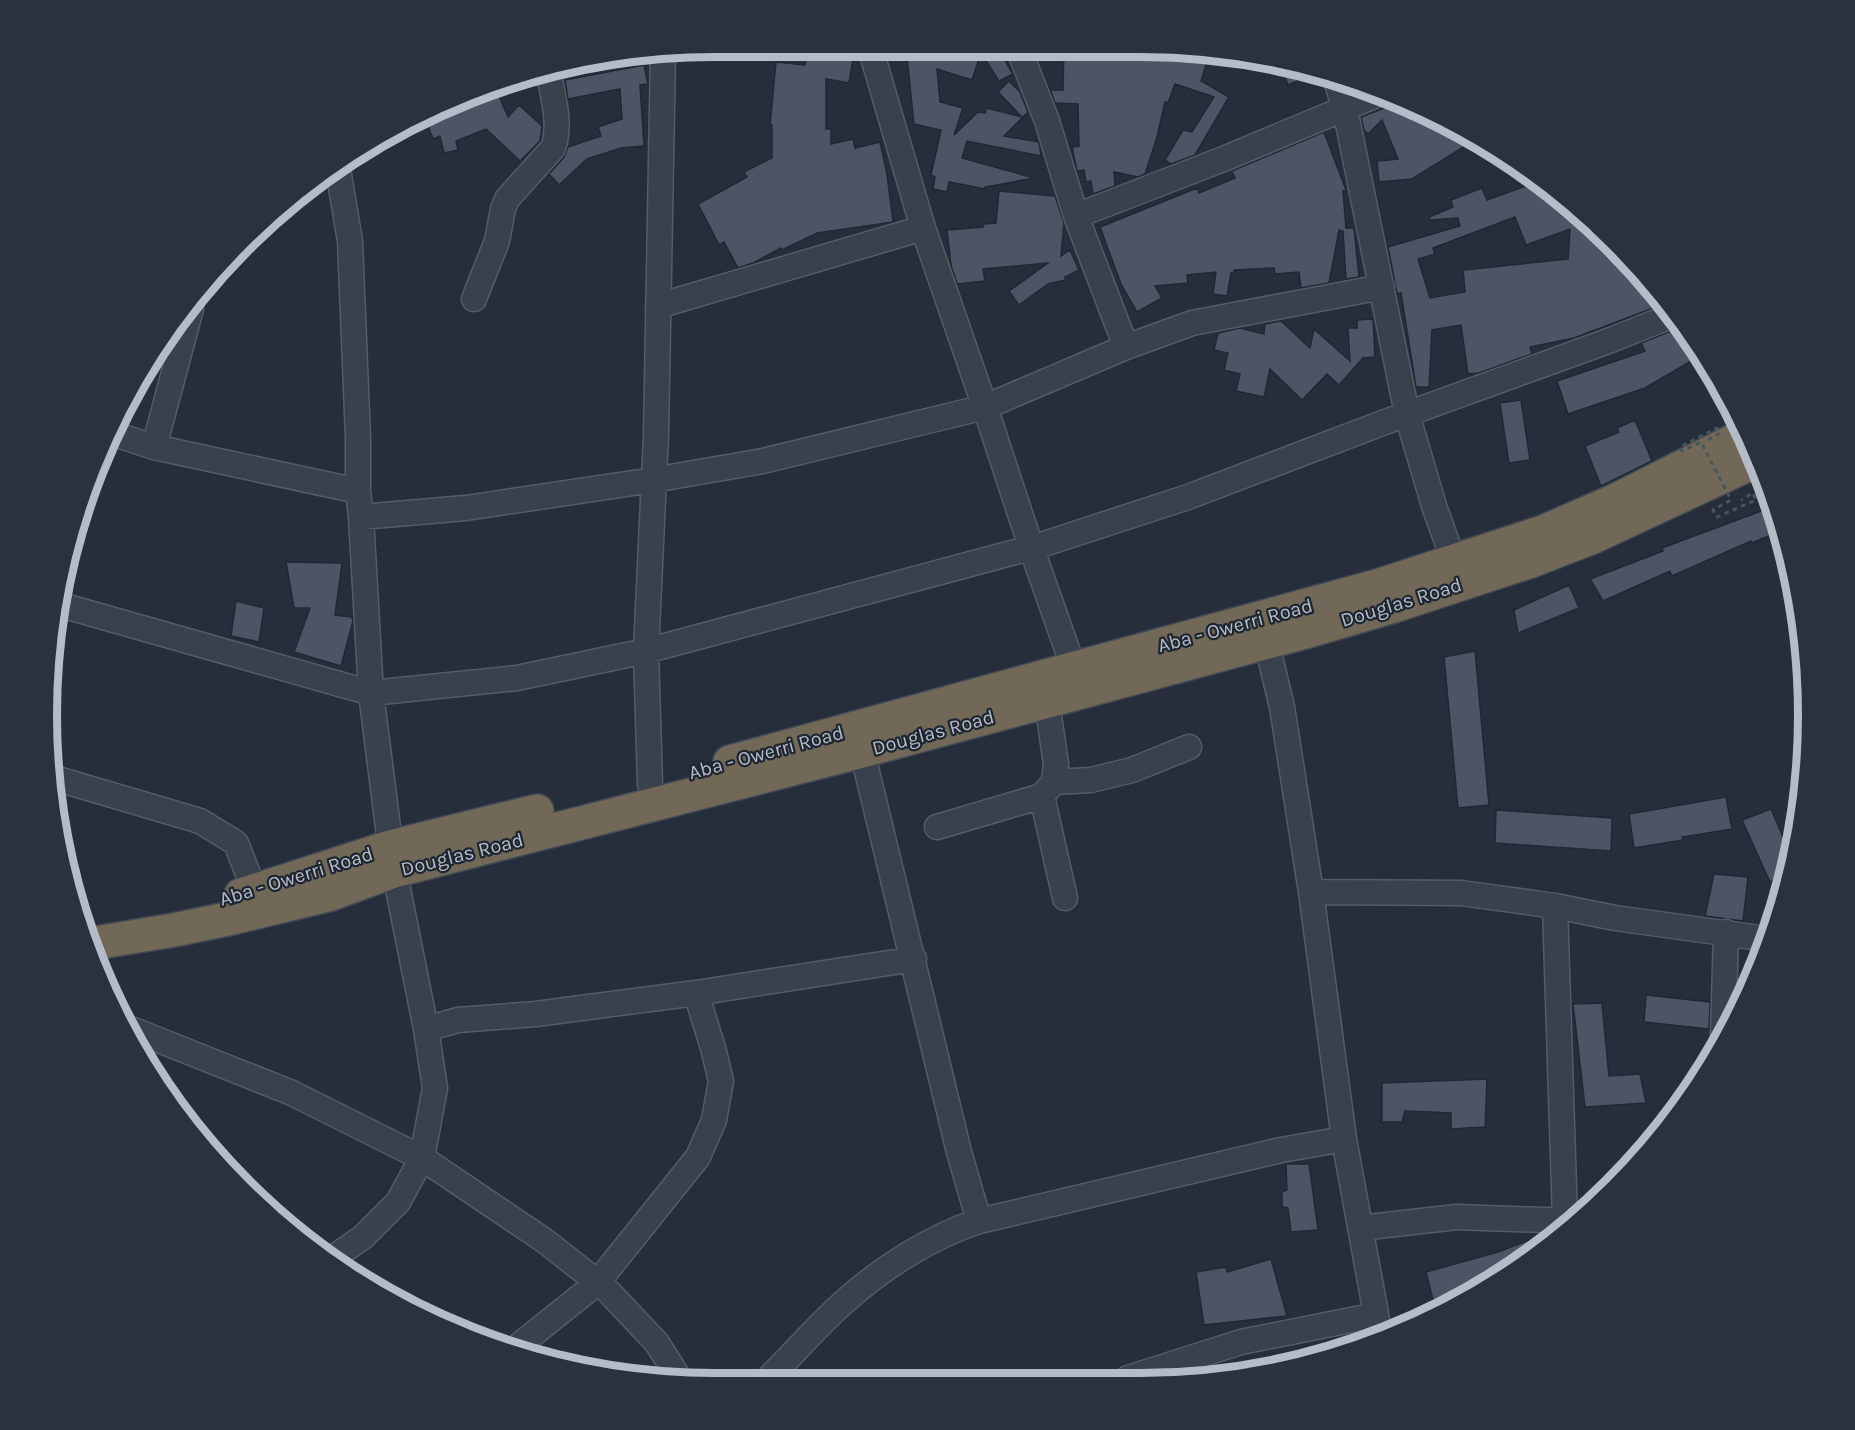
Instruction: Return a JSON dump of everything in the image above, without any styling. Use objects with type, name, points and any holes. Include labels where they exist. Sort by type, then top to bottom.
[{"type":"highway","name":"Douglas Road","points":[[98,943],[174,930],[328,895],[392,859],[862,751],[1047,702],[1079,681],[1264,630],[1394,606],[1458,572],[1531,561],[1593,537],[1741,448]]},
{"type":"highway","name":"Aba - Owerri Road","points":[[90,922],[142,915],[255,892],[392,859],[650,784],[1079,681]]},
{"type":"street","points":[[873,57],[923,228],[1079,681]]},
{"type":"street","points":[[1022,57],[1047,121],[1076,216],[1126,347]]},
{"type":"street","points":[[650,784],[646,651],[656,435],[663,59]]},
{"type":"street","points":[[474,299],[496,241],[507,199],[553,148],[557,138],[549,78]]},
{"type":"street","points":[[1338,88],[1382,287],[1407,414],[1435,509],[1458,572]]},
{"type":"street","points":[[1076,216],[1226,158],[1369,98]]},
{"type":"street","points":[[338,1254],[363,1237],[398,1202],[422,1158],[435,1088],[426,1029],[392,859],[371,693],[358,491],[350,241],[339,175]]},
{"type":"street","points":[[658,306],[923,228]]},
{"type":"street","points":[[361,517],[466,508],[763,461],[985,408],[1126,347],[1192,323],[1382,287]]},
{"type":"street","points":[[67,608],[371,693],[517,678],[646,651],[1031,547],[1188,497],[1665,318]]},
{"type":"street","points":[[153,447],[188,322]]},
{"type":"street","points":[[120,436],[153,447],[358,491]]},
{"type":"street","points":[[1144,1373],[1241,1342],[1378,1325],[1344,1139],[1311,892],[1282,707],[1264,630]]},
{"type":"street","points":[[1047,702],[1056,764],[1048,789],[1065,898]]},
{"type":"street","points":[[938,827],[1048,789],[1132,770],[1189,747]]},
{"type":"street","points":[[862,751],[959,1152],[979,1221]]},
{"type":"street","points":[[61,780],[200,821],[236,843],[255,892]]},
{"type":"street","points":[[1311,892],[1461,893],[1555,906],[1615,918],[1759,938]]},
{"type":"street","points":[[1555,906],[1569,1214]]},
{"type":"street","points":[[1724,1018],[1726,932]]},
{"type":"street","points":[[426,1029],[458,1020],[536,1014],[696,993],[914,959]]},
{"type":"street","points":[[521,1344],[597,1283],[698,1157],[714,1120],[721,1081],[696,993]]},
{"type":"street","points":[[139,1032],[292,1093],[422,1158],[545,1241],[597,1283],[657,1343],[675,1372]]},
{"type":"street","points":[[774,1373],[859,1289],[904,1258],[953,1230],[979,1221],[1281,1150],[1344,1139]]},
{"type":"street","points":[[1360,1228],[1457,1216],[1562,1220]]},
{"type":"path","points":[[1740,446],[1720,433],[1717,428],[1680,447],[1682,451],[1701,442],[1731,500],[1713,510],[1717,517],[1756,500],[1753,493],[1741,500]]},
{"type":"building","points":[[806,57],[853,58],[849,83],[826,79],[826,129],[831,129],[831,144],[853,139],[855,148],[880,142],[893,222],[817,233],[738,268],[724,242],[719,245],[698,204],[747,177],[744,172],[772,158],[772,125],[770,125],[776,62],[805,65]]},
{"type":"building","points":[[907,57],[980,57],[972,80],[937,69],[940,102],[963,108],[954,135],[978,112],[985,113],[987,108],[1022,117],[998,92],[1009,81],[1020,92],[1028,112],[1004,136],[1039,142],[1041,156],[967,141],[962,158],[1034,178],[985,187],[985,189],[949,182],[947,192],[933,189],[935,177],[931,175],[941,130],[914,124]]},
{"type":"building","points":[[984,57],[1003,57],[1013,74],[999,81]]},
{"type":"building","points":[[1064,57],[1183,58],[1207,61],[1201,81],[1229,97],[1195,155],[1171,164],[1165,160],[1183,130],[1192,132],[1214,97],[1175,84],[1168,103],[1165,102],[1145,174],[1138,177],[1114,172],[1115,186],[1093,194],[1091,181],[1086,182],[1084,170],[1077,171],[1072,147],[1079,146],[1078,104],[1055,103],[1051,92],[1051,90],[1063,90]]},
{"type":"building","points":[[644,65],[648,84],[640,85],[644,146],[621,148],[587,159],[559,185],[549,174],[564,157],[568,147],[601,136],[598,127],[622,119],[620,89],[568,99],[565,80]]},
{"type":"building","points":[[1284,73],[1305,78],[1288,85]]},
{"type":"building","points":[[498,94],[508,117],[519,105],[542,126],[540,141],[520,161],[486,129],[456,141],[458,150],[444,153],[440,136],[433,139],[427,124]]},
{"type":"building","points":[[1389,106],[1468,144],[1412,179],[1379,182],[1377,161],[1398,159],[1382,120],[1368,134],[1364,130],[1361,117]]},
{"type":"building","points":[[1324,132],[1346,190],[1343,191],[1346,228],[1354,228],[1359,277],[1346,279],[1343,231],[1339,230],[1329,283],[1301,288],[1299,272],[1275,274],[1274,268],[1234,270],[1234,273],[1231,273],[1227,296],[1213,294],[1216,272],[1187,275],[1188,283],[1155,286],[1162,298],[1137,312],[1121,284],[1100,227],[1197,188],[1199,193],[1235,178],[1232,171]]},
{"type":"building","points":[[1529,185],[1574,220],[1635,281],[1656,307],[1574,338],[1530,347],[1532,354],[1479,373],[1468,374],[1461,325],[1432,330],[1429,387],[1416,387],[1401,293],[1397,294],[1388,247],[1460,226],[1458,218],[1430,220],[1429,217],[1453,207],[1451,200],[1482,188],[1487,200]],"holes":[[[1515,217],[1526,245],[1570,229],[1568,259],[1463,270],[1465,292],[1430,298],[1418,259],[1435,254],[1433,248]]]},
{"type":"building","points":[[999,191],[1055,196],[1064,223],[1061,256],[1070,250],[1079,270],[1065,277],[1065,280],[1048,284],[1019,305],[1009,291],[1048,263],[983,269],[985,281],[957,284],[951,265],[947,230],[983,227],[983,224],[996,223]]},
{"type":"building","points":[[1373,319],[1375,357],[1363,358],[1339,385],[1327,374],[1302,400],[1270,369],[1264,397],[1236,391],[1240,374],[1224,370],[1228,353],[1214,350],[1218,333],[1240,328],[1264,334],[1265,324],[1281,321],[1310,348],[1314,329],[1350,361],[1348,328],[1357,328],[1357,320]]},
{"type":"building","points":[[1673,329],[1694,360],[1645,388],[1568,414],[1557,381],[1645,351],[1641,343]]},
{"type":"building","points":[[1521,400],[1530,460],[1509,463],[1500,403]]},
{"type":"building","points":[[1635,420],[1652,461],[1601,486],[1585,446],[1619,432],[1617,428]]},
{"type":"building","points":[[1765,510],[1773,534],[1752,543],[1751,541],[1672,576],[1670,571],[1603,601],[1590,579],[1663,551],[1662,548]]},
{"type":"building","points":[[286,562],[342,563],[335,615],[352,617],[353,621],[341,666],[294,652],[310,608],[294,608]]},
{"type":"building","points":[[1569,585],[1579,608],[1518,633],[1514,610]]},
{"type":"building","points":[[236,601],[264,608],[259,642],[231,636]]},
{"type":"building","points":[[1475,651],[1489,805],[1458,808],[1444,657]]},
{"type":"building","points":[[1726,797],[1732,829],[1634,848],[1629,814]]},
{"type":"building","points":[[1771,809],[1785,842],[1777,879],[1770,882],[1742,820]]},
{"type":"building","points":[[1496,810],[1612,818],[1611,851],[1495,843]]},
{"type":"building","points":[[1714,874],[1748,877],[1743,921],[1705,916]]},
{"type":"building","points":[[1749,952],[1753,953],[1748,967],[1745,973]]},
{"type":"building","points":[[1646,995],[1710,1002],[1709,1029],[1644,1022]]},
{"type":"building","points":[[1602,1003],[1609,1076],[1640,1074],[1646,1103],[1585,1107],[1573,1004]]},
{"type":"building","points":[[1487,1079],[1485,1127],[1451,1129],[1451,1113],[1405,1111],[1402,1122],[1382,1122],[1382,1083]]},
{"type":"building","points":[[1286,1164],[1309,1164],[1318,1230],[1291,1232],[1288,1208],[1282,1207],[1282,1192],[1287,1190]]},
{"type":"building","points":[[1529,1240],[1530,1245],[1469,1285],[1434,1303],[1426,1272],[1498,1252]]},
{"type":"building","points":[[1271,1259],[1287,1316],[1204,1325],[1196,1272],[1226,1267],[1227,1272]]}]
